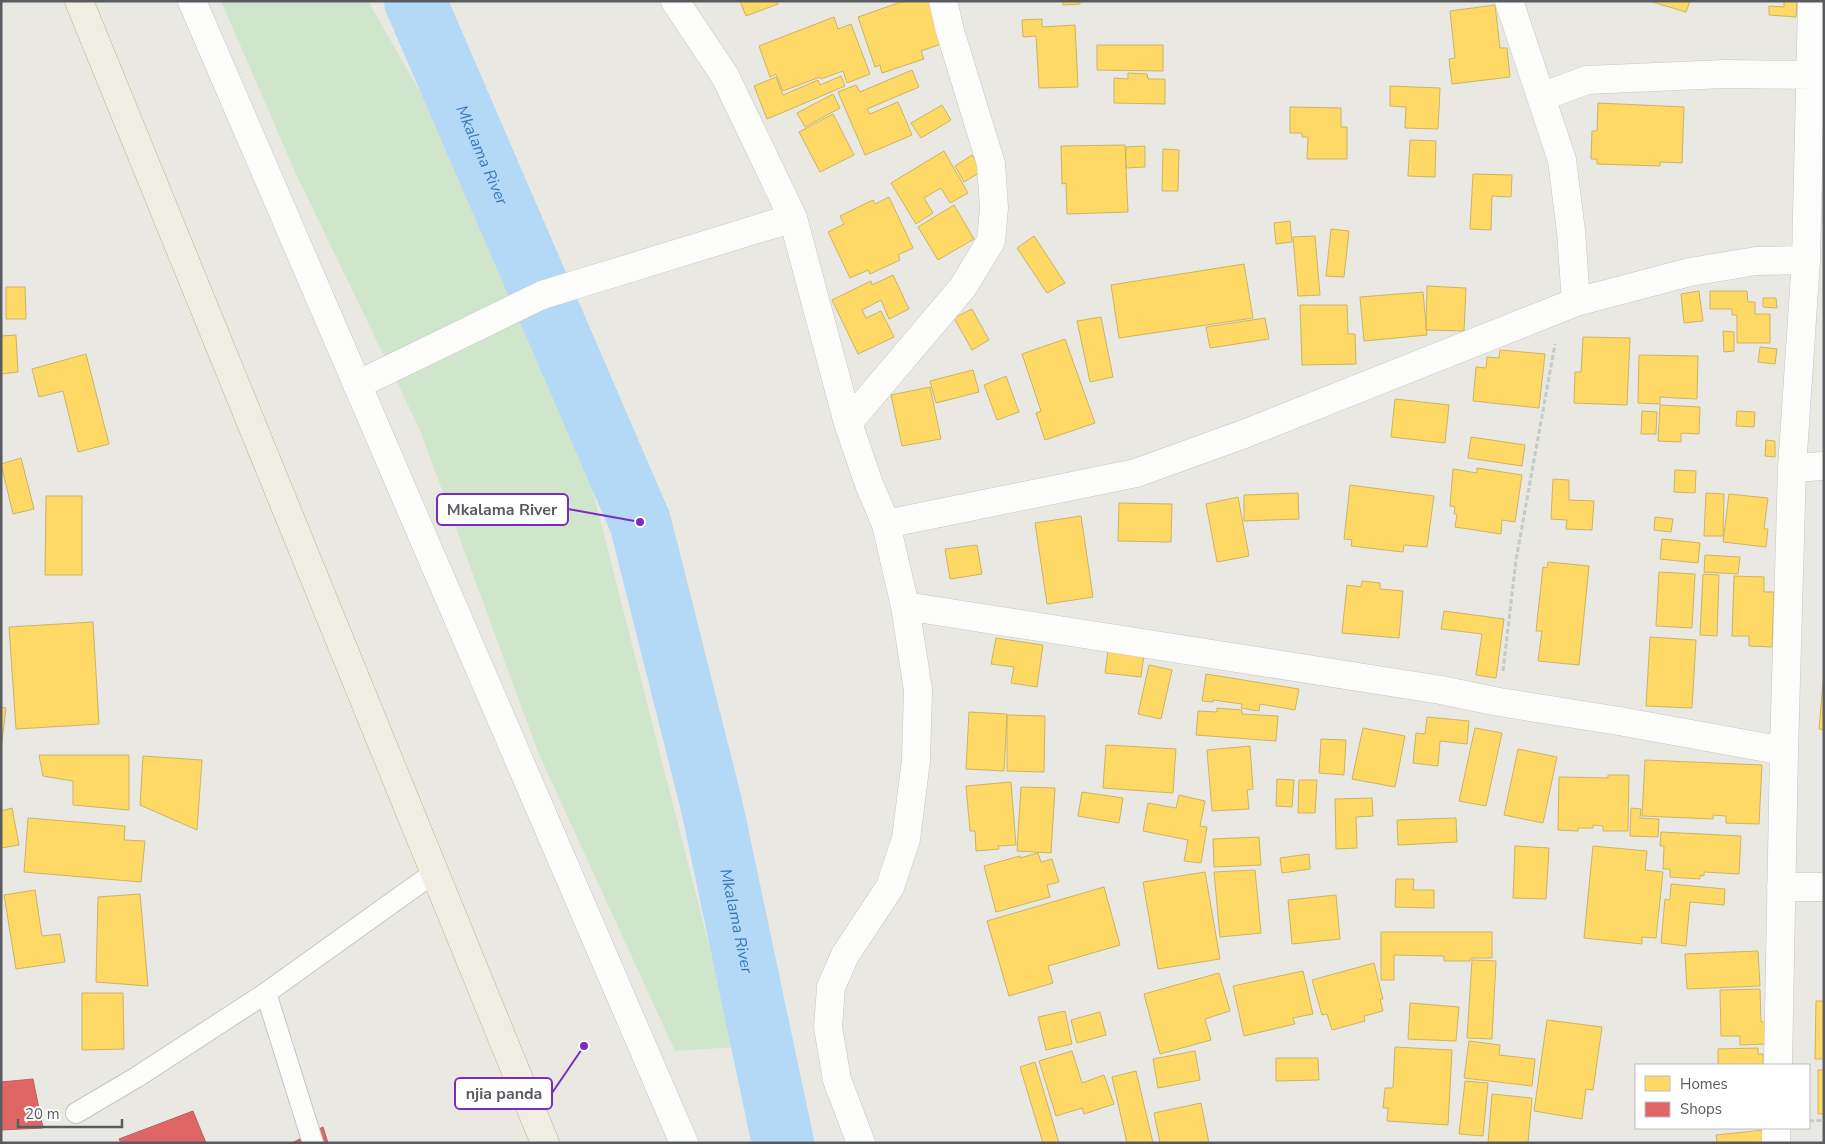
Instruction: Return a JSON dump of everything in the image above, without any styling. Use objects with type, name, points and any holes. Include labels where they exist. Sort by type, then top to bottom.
[{"type":"highway","points":[[79,1],[545,1143]]},
{"type":"street","points":[[192,1],[684,1143]]},
{"type":"street","points":[[675,1],[725,76],[793,218],[848,423],[869,484],[886,524],[905,606],[918,690],[916,760],[906,839],[890,887],[845,955],[831,988],[828,1028],[837,1080],[861,1143]]},
{"type":"street","points":[[848,423],[963,287],[990,241],[994,208],[991,164],[943,1]]},
{"type":"street","points":[[1509,1],[1562,160],[1571,231],[1569,305]]},
{"type":"street","points":[[1778,1064],[1792,468],[1806,260],[1812,1]]},
{"type":"street","points":[[1540,97],[1587,80],[1725,74],[1810,75]]},
{"type":"street","points":[[357,385],[542,295],[793,218]]},
{"type":"street","points":[[886,524],[1136,473],[1244,434],[1569,305],[1690,272],[1756,261],[1806,260]]},
{"type":"street","points":[[1792,468],[1824,466]]},
{"type":"street","points":[[905,606],[1441,690],[1499,702],[1619,721],[1784,751]]},
{"type":"street","points":[[1781,887],[1824,887]]},
{"type":"street","points":[[1776,1129],[1776,1143]]},
{"type":"lane","points":[[76,1113],[137,1077],[266,993],[435,872]]},
{"type":"lane","points":[[266,993],[313,1143]]},
{"type":"path","points":[[1499,702],[1516,560],[1569,305]]},
{"type":"path","points":[[1810,1121],[1824,1120]]},
{"type":"green space","points":[[221,1],[368,1],[456,154],[589,476],[735,1047],[675,1051],[538,752],[420,430],[296,174]]},
{"type":"building: Homes","points":[[740,1],[777,1],[778,4],[746,16]]},
{"type":"building: Homes","points":[[904,1],[930,1],[944,43],[921,51],[924,59],[882,73],[880,65],[875,67],[858,17]]},
{"type":"building: Homes","points":[[1063,1],[1080,1],[1080,4],[1063,5]]},
{"type":"building: Homes","points":[[1649,1],[1690,1],[1686,12]]},
{"type":"building: Homes","points":[[1784,1],[1797,1],[1796,17],[1769,15],[1769,6],[1784,7]]},
{"type":"building: Homes","points":[[1495,5],[1500,48],[1507,48],[1510,77],[1452,84],[1449,59],[1455,58],[1450,11]]},
{"type":"building: Homes","points":[[834,17],[838,29],[851,24],[870,74],[847,83],[843,71],[821,79],[820,77],[783,91],[776,74],[770,77],[759,46]]},
{"type":"building: Homes","points":[[1042,19],[1042,27],[1075,25],[1078,87],[1039,88],[1036,36],[1023,37],[1022,20]]},
{"type":"building: Homes","points":[[1097,45],[1163,45],[1163,71],[1097,70]]},
{"type":"building: Homes","points":[[912,70],[919,87],[867,109],[870,114],[898,102],[912,135],[865,155],[838,92],[856,85],[860,92]]},
{"type":"building: Homes","points":[[1128,73],[1147,74],[1148,79],[1165,79],[1165,104],[1114,103],[1114,78],[1128,79]]},
{"type":"building: Homes","points":[[841,76],[845,86],[767,119],[754,86],[776,77],[783,95],[818,80],[820,85]]},
{"type":"building: Homes","points":[[1390,86],[1440,88],[1438,129],[1405,128],[1406,107],[1390,106]]},
{"type":"building: Homes","points":[[833,94],[840,108],[805,127],[797,113]]},
{"type":"building: Homes","points":[[1598,103],[1684,107],[1682,163],[1660,162],[1660,166],[1597,164],[1597,159],[1591,159],[1592,131],[1597,131]]},
{"type":"building: Homes","points":[[942,105],[951,120],[921,138],[911,123]]},
{"type":"building: Homes","points":[[1290,107],[1341,108],[1341,127],[1347,127],[1347,159],[1307,159],[1308,137],[1302,137],[1302,133],[1290,133]]},
{"type":"building: Homes","points":[[833,114],[854,155],[820,172],[799,132]]},
{"type":"building: Homes","points":[[1410,140],[1436,141],[1435,177],[1408,176]]},
{"type":"building: Homes","points":[[1125,145],[1128,212],[1067,214],[1066,183],[1062,184],[1061,146]]},
{"type":"building: Homes","points":[[1145,146],[1145,167],[1126,168],[1126,147]]},
{"type":"building: Homes","points":[[1163,149],[1179,150],[1178,191],[1162,191]]},
{"type":"building: Homes","points":[[944,151],[968,193],[950,203],[941,188],[924,198],[933,213],[916,224],[891,183]]},
{"type":"building: Homes","points":[[972,155],[982,171],[964,182],[955,166]]},
{"type":"building: Homes","points":[[1473,174],[1512,175],[1511,197],[1492,196],[1491,230],[1470,229]]},
{"type":"building: Homes","points":[[889,197],[913,248],[898,255],[900,260],[870,274],[868,270],[850,278],[828,232],[844,224],[840,216],[873,200],[875,204]]},
{"type":"building: Homes","points":[[954,205],[974,239],[938,260],[918,227]]},
{"type":"building: Homes","points":[[1290,221],[1292,242],[1276,244],[1274,223]]},
{"type":"building: Homes","points":[[1331,229],[1349,231],[1344,277],[1326,276]]},
{"type":"building: Homes","points":[[1034,236],[1065,283],[1047,293],[1017,248]]},
{"type":"building: Homes","points":[[1315,236],[1320,295],[1298,296],[1293,237]]},
{"type":"building: Homes","points":[[1244,264],[1253,318],[1119,338],[1111,285]]},
{"type":"building: Homes","points":[[893,275],[909,309],[889,319],[881,300],[862,310],[866,318],[881,311],[894,337],[858,354],[832,300],[871,281],[872,285]]},
{"type":"building: Homes","points":[[1427,286],[1466,288],[1464,331],[1426,330]]},
{"type":"building: Homes","points":[[6,287],[25,287],[26,319],[6,319]]},
{"type":"building: Homes","points":[[1699,291],[1703,321],[1684,323],[1681,294]]},
{"type":"building: Homes","points":[[1710,291],[1747,291],[1748,302],[1755,302],[1755,314],[1770,314],[1770,343],[1737,343],[1737,315],[1732,315],[1732,309],[1710,309]]},
{"type":"building: Homes","points":[[1423,292],[1427,335],[1364,341],[1360,297]]},
{"type":"building: Homes","points":[[1763,298],[1776,298],[1777,308],[1763,307]]},
{"type":"building: Homes","points":[[1300,305],[1347,305],[1348,334],[1355,334],[1356,364],[1302,365]]},
{"type":"building: Homes","points":[[972,309],[989,340],[972,350],[954,318]]},
{"type":"building: Homes","points":[[1101,317],[1113,377],[1090,382],[1077,321]]},
{"type":"building: Homes","points":[[1265,318],[1269,339],[1210,348],[1206,327]]},
{"type":"building: Homes","points":[[1723,331],[1734,332],[1734,351],[1724,352]]},
{"type":"building: Homes","points":[[16,335],[18,372],[1,374],[1,336]]},
{"type":"building: Homes","points":[[1583,337],[1630,338],[1627,405],[1574,403],[1575,372],[1581,372]]},
{"type":"building: Homes","points":[[1065,339],[1095,423],[1045,440],[1036,413],[1041,411],[1022,354]]},
{"type":"building: Homes","points":[[1760,347],[1777,349],[1775,364],[1758,362]]},
{"type":"building: Homes","points":[[1500,350],[1545,354],[1539,408],[1473,401],[1476,367],[1486,368],[1487,357],[1499,358]]},
{"type":"building: Homes","points":[[86,354],[109,444],[78,452],[63,391],[39,397],[32,369]]},
{"type":"building: Homes","points":[[1639,355],[1698,356],[1697,399],[1660,397],[1660,404],[1638,403]]},
{"type":"building: Homes","points":[[973,370],[979,392],[936,403],[930,381]]},
{"type":"building: Homes","points":[[1006,376],[1019,412],[997,420],[984,385]]},
{"type":"building: Homes","points":[[930,387],[941,439],[902,446],[891,395]]},
{"type":"building: Homes","points":[[1395,399],[1449,405],[1445,443],[1391,437]]},
{"type":"building: Homes","points":[[1660,405],[1700,407],[1699,434],[1681,433],[1681,442],[1658,441]]},
{"type":"building: Homes","points":[[1642,411],[1657,412],[1656,434],[1641,434]]},
{"type":"building: Homes","points":[[1737,411],[1755,412],[1754,427],[1736,426]]},
{"type":"building: Homes","points":[[1471,437],[1525,445],[1522,466],[1468,458]]},
{"type":"building: Homes","points":[[1766,440],[1775,441],[1775,457],[1765,456]]},
{"type":"building: Homes","points":[[21,458],[34,509],[13,514],[1,464]]},
{"type":"building: Homes","points":[[1477,468],[1522,475],[1515,522],[1502,520],[1501,534],[1455,527],[1457,514],[1454,514],[1455,507],[1450,506],[1453,469],[1477,473]]},
{"type":"building: Homes","points":[[1675,470],[1696,471],[1695,493],[1674,492]]},
{"type":"building: Homes","points":[[1553,479],[1569,480],[1569,500],[1594,501],[1592,530],[1566,529],[1567,520],[1551,519]]},
{"type":"building: Homes","points":[[1350,485],[1434,496],[1427,547],[1404,545],[1403,552],[1351,546],[1352,540],[1344,539]]},
{"type":"building: Homes","points":[[1298,493],[1299,519],[1244,521],[1244,495]]},
{"type":"building: Homes","points":[[1706,493],[1724,494],[1723,536],[1704,536]]},
{"type":"building: Homes","points":[[1729,494],[1768,498],[1764,529],[1768,529],[1766,547],[1723,542]]},
{"type":"building: Homes","points":[[46,496],[82,496],[82,575],[45,575]]},
{"type":"building: Homes","points":[[1238,497],[1249,556],[1217,562],[1206,504]]},
{"type":"building: Homes","points":[[1119,503],[1172,504],[1171,542],[1118,541]]},
{"type":"building: Homes","points":[[1081,516],[1093,597],[1047,604],[1035,523]]},
{"type":"building: Homes","points":[[1655,517],[1673,519],[1671,532],[1654,530]]},
{"type":"building: Homes","points":[[1662,539],[1700,543],[1698,563],[1660,559]]},
{"type":"building: Homes","points":[[977,545],[982,574],[950,579],[945,549]]},
{"type":"building: Homes","points":[[1705,555],[1740,557],[1738,574],[1704,572]]},
{"type":"building: Homes","points":[[1548,562],[1589,566],[1579,665],[1538,661],[1542,631],[1536,631],[1543,567],[1547,568]]},
{"type":"building: Homes","points":[[1659,572],[1695,574],[1692,628],[1656,626]]},
{"type":"building: Homes","points":[[1703,574],[1719,575],[1717,636],[1700,635]]},
{"type":"building: Homes","points":[[1734,576],[1764,577],[1764,592],[1774,592],[1772,647],[1749,646],[1749,636],[1732,636]]},
{"type":"building: Homes","points":[[1362,581],[1380,583],[1380,589],[1403,591],[1399,638],[1342,633],[1347,585],[1361,587]]},
{"type":"building: Homes","points":[[1444,611],[1504,619],[1496,678],[1476,675],[1482,634],[1441,629]]},
{"type":"building: Homes","points":[[93,622],[99,724],[16,729],[9,627]]},
{"type":"building: Homes","points":[[1650,637],[1696,640],[1692,708],[1646,706]]},
{"type":"building: Homes","points":[[996,638],[1043,645],[1037,687],[1011,683],[1014,667],[991,664]]},
{"type":"building: Homes","points":[[1108,651],[1144,654],[1141,677],[1105,673]]},
{"type":"building: Homes","points":[[1149,665],[1172,670],[1161,719],[1138,714]]},
{"type":"building: Homes","points":[[1824,671],[1824,730],[1819,729]]},
{"type":"building: Homes","points":[[1206,674],[1299,689],[1295,710],[1260,704],[1259,711],[1241,708],[1242,704],[1213,700],[1213,702],[1202,701]]},
{"type":"building: Homes","points":[[1,707],[6,708],[1,750]]},
{"type":"building: Homes","points":[[1217,708],[1242,710],[1242,714],[1278,716],[1276,741],[1196,735],[1198,711],[1217,712]]},
{"type":"building: Homes","points":[[969,712],[1007,714],[1004,771],[966,769]]},
{"type":"building: Homes","points":[[1007,715],[1045,716],[1044,772],[1007,771]]},
{"type":"building: Homes","points":[[1427,717],[1469,721],[1467,744],[1440,741],[1438,766],[1413,763],[1416,733],[1425,734]]},
{"type":"building: Homes","points":[[1363,728],[1405,736],[1395,787],[1352,779]]},
{"type":"building: Homes","points":[[1475,728],[1502,733],[1486,806],[1459,801]]},
{"type":"building: Homes","points":[[1321,739],[1346,740],[1344,775],[1319,773]]},
{"type":"building: Homes","points":[[1106,745],[1176,749],[1173,793],[1103,788]]},
{"type":"building: Homes","points":[[1250,746],[1253,789],[1247,790],[1249,809],[1212,811],[1207,750]]},
{"type":"building: Homes","points":[[1518,749],[1557,757],[1543,823],[1504,815]]},
{"type":"building: Homes","points":[[39,755],[129,755],[129,810],[73,805],[73,781],[43,776]]},
{"type":"building: Homes","points":[[143,756],[202,760],[197,830],[140,805]]},
{"type":"building: Homes","points":[[1645,760],[1762,765],[1759,824],[1726,823],[1726,816],[1713,815],[1713,819],[1642,816]]},
{"type":"building: Homes","points":[[1608,775],[1629,775],[1628,831],[1603,831],[1603,826],[1593,825],[1593,828],[1578,828],[1578,831],[1558,830],[1559,777],[1608,778]]},
{"type":"building: Homes","points":[[1277,779],[1294,780],[1292,807],[1276,806]]},
{"type":"building: Homes","points":[[1299,780],[1317,780],[1315,813],[1298,813]]},
{"type":"building: Homes","points":[[1011,782],[1016,845],[998,846],[999,849],[976,851],[975,831],[970,831],[966,786]]},
{"type":"building: Homes","points":[[1021,787],[1055,788],[1051,853],[1017,851]]},
{"type":"building: Homes","points":[[1082,792],[1123,798],[1119,823],[1078,816]]},
{"type":"building: Homes","points":[[1179,795],[1205,801],[1200,826],[1207,827],[1201,863],[1184,861],[1188,840],[1143,831],[1148,803],[1176,808]]},
{"type":"building: Homes","points":[[1372,798],[1373,816],[1356,817],[1357,848],[1336,849],[1335,799]]},
{"type":"building: Homes","points":[[12,808],[19,845],[1,848],[1,811]]},
{"type":"building: Homes","points":[[1631,808],[1641,809],[1640,818],[1659,819],[1658,837],[1630,836]]},
{"type":"building: Homes","points":[[28,818],[125,826],[124,840],[145,841],[141,882],[24,872]]},
{"type":"building: Homes","points":[[1456,818],[1457,842],[1398,845],[1397,820]]},
{"type":"building: Homes","points":[[1661,832],[1741,836],[1739,874],[1704,872],[1704,876],[1700,875],[1700,879],[1670,877],[1670,869],[1663,869],[1664,846],[1660,846]]},
{"type":"building: Homes","points":[[1259,837],[1261,865],[1214,867],[1213,839]]},
{"type":"building: Homes","points":[[1515,846],[1549,848],[1546,899],[1513,898]]},
{"type":"building: Homes","points":[[1593,846],[1647,851],[1645,870],[1663,872],[1656,938],[1642,937],[1642,944],[1584,938]]},
{"type":"building: Homes","points":[[1038,853],[1041,862],[1052,859],[1059,882],[1047,885],[1050,897],[996,912],[984,866]]},
{"type":"building: Homes","points":[[1309,854],[1310,869],[1282,873],[1280,858]]},
{"type":"building: Homes","points":[[1255,870],[1261,933],[1220,937],[1214,872]]},
{"type":"building: Homes","points":[[1205,872],[1220,959],[1158,969],[1143,882]]},
{"type":"building: Homes","points":[[1396,879],[1414,879],[1413,890],[1434,890],[1434,908],[1395,907]]},
{"type":"building: Homes","points":[[1671,884],[1725,889],[1724,905],[1690,902],[1686,946],[1661,943],[1665,899],[1670,900]]},
{"type":"building: Homes","points":[[1104,887],[1120,945],[1048,966],[1053,983],[1009,996],[987,921]]},
{"type":"building: Homes","points":[[35,890],[42,936],[60,934],[65,962],[16,969],[4,895]]},
{"type":"building: Homes","points":[[140,894],[148,986],[96,982],[98,897]]},
{"type":"building: Homes","points":[[1336,895],[1340,939],[1292,944],[1288,900]]},
{"type":"building: Homes","points":[[1381,932],[1492,932],[1492,958],[1471,958],[1470,961],[1444,961],[1444,956],[1394,955],[1394,980],[1381,980]]},
{"type":"building: Homes","points":[[1758,951],[1760,986],[1687,989],[1685,954]]},
{"type":"building: Homes","points":[[1472,960],[1496,961],[1492,1039],[1467,1038]]},
{"type":"building: Homes","points":[[1374,963],[1383,999],[1380,999],[1383,1011],[1364,1016],[1365,1021],[1332,1030],[1327,1014],[1322,1015],[1312,980]]},
{"type":"building: Homes","points":[[1303,971],[1313,1014],[1293,1018],[1295,1024],[1244,1036],[1233,986]]},
{"type":"building: Homes","points":[[1219,973],[1230,1011],[1205,1019],[1211,1040],[1160,1054],[1144,994]]},
{"type":"building: Homes","points":[[1760,989],[1761,1022],[1766,1022],[1766,1044],[1740,1045],[1740,1036],[1721,1036],[1720,990]]},
{"type":"building: Homes","points":[[82,993],[123,993],[124,1049],[82,1050]]},
{"type":"building: Homes","points":[[1816,1001],[1824,1001],[1824,1059],[1815,1059]]},
{"type":"building: Homes","points":[[1410,1003],[1459,1007],[1456,1041],[1408,1039]]},
{"type":"building: Homes","points":[[1065,1011],[1072,1044],[1046,1050],[1038,1017]]},
{"type":"building: Homes","points":[[1100,1012],[1106,1035],[1077,1043],[1071,1020]]},
{"type":"building: Homes","points":[[1547,1020],[1602,1027],[1593,1090],[1586,1089],[1582,1119],[1534,1111]]},
{"type":"building: Homes","points":[[1469,1041],[1500,1045],[1499,1055],[1535,1059],[1532,1086],[1464,1078]]},
{"type":"building: Homes","points":[[1395,1047],[1452,1050],[1448,1125],[1387,1121],[1388,1108],[1383,1108],[1385,1088],[1393,1088]]},
{"type":"building: Homes","points":[[1758,1048],[1758,1054],[1763,1054],[1763,1064],[1718,1064],[1718,1049]]},
{"type":"building: Homes","points":[[1072,1051],[1082,1083],[1104,1075],[1114,1104],[1084,1114],[1082,1108],[1056,1116],[1039,1061]]},
{"type":"building: Homes","points":[[1195,1051],[1200,1080],[1158,1088],[1153,1059]]},
{"type":"building: Homes","points":[[1276,1058],[1318,1058],[1319,1080],[1276,1081]]},
{"type":"building: Homes","points":[[1035,1062],[1059,1143],[1043,1143],[1020,1067]]},
{"type":"building: Homes","points":[[1818,1070],[1824,1070],[1824,1114],[1818,1114]]},
{"type":"building: Homes","points":[[1136,1071],[1153,1143],[1127,1143],[1112,1077]]},
{"type":"building: Homes","points":[[1465,1081],[1488,1083],[1483,1136],[1459,1134]]},
{"type":"building: Homes","points":[[1492,1094],[1532,1098],[1528,1143],[1488,1143]]},
{"type":"building: Homes","points":[[1201,1103],[1209,1143],[1160,1143],[1154,1113]]},
{"type":"building: Homes","points":[[1764,1130],[1766,1143],[1717,1143],[1716,1135]]},
{"type":"building: Shops","points":[[33,1079],[43,1128],[1,1130],[1,1082]]},
{"type":"building: Shops","points":[[193,1111],[206,1143],[121,1143],[119,1139]]},
{"type":"building: Shops","points":[[323,1127],[328,1143],[292,1143]]},
{"type":"waterway","name":"Mkalama River","points":[[415,1],[640,522],[712,807],[783,1143]]},
{"type":"place","name":"Mkalama River","points":[[640,522]]},
{"type":"place","name":"njia panda","points":[[584,1046]]}]
